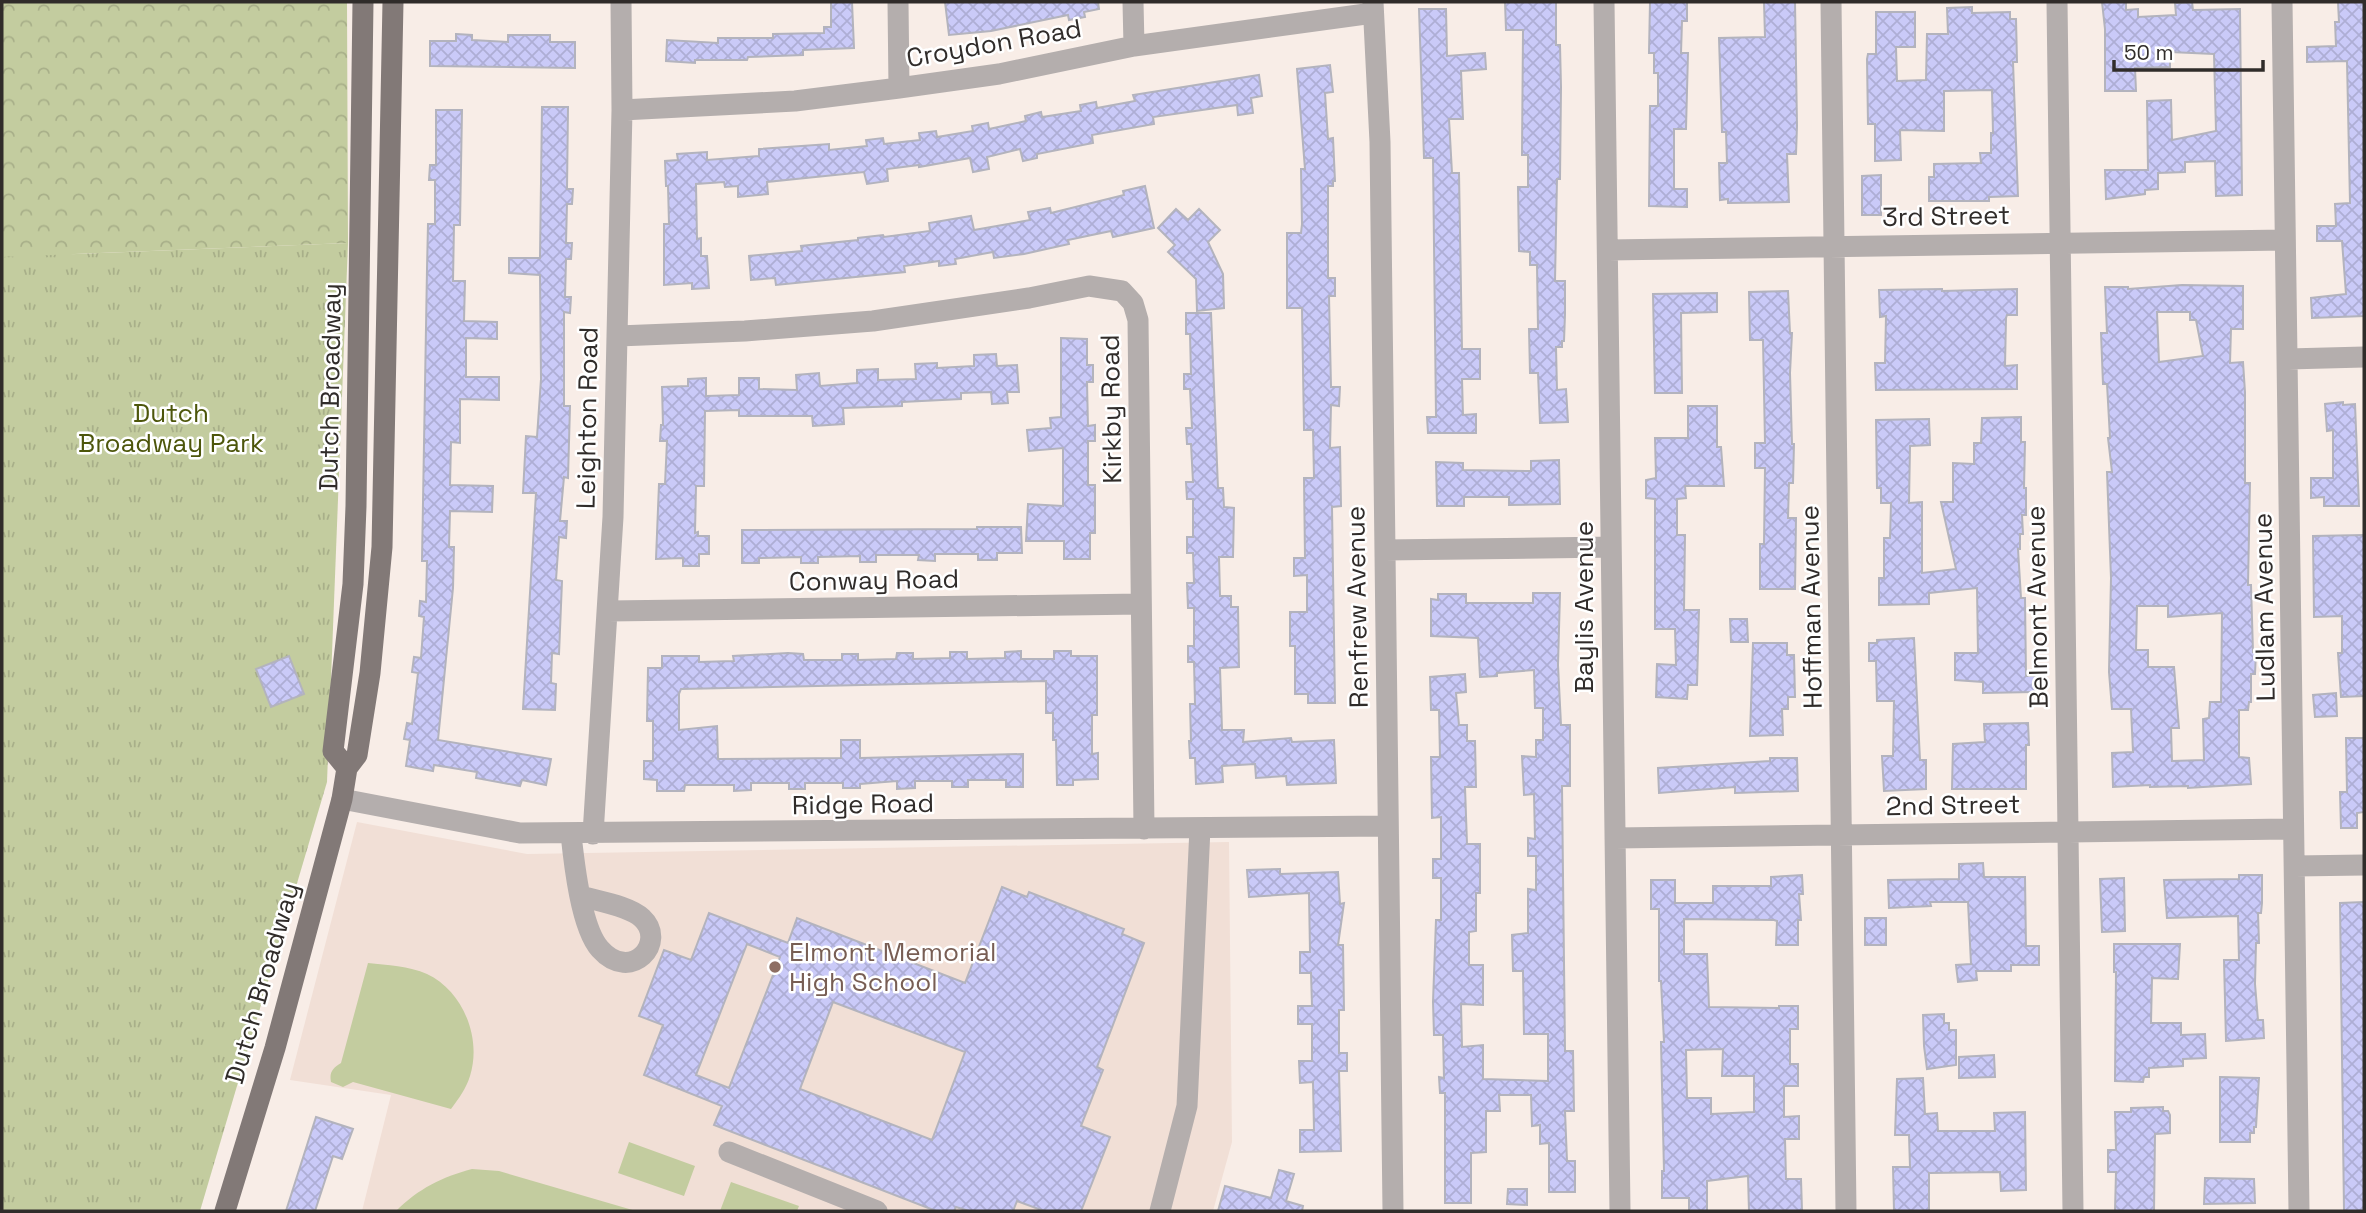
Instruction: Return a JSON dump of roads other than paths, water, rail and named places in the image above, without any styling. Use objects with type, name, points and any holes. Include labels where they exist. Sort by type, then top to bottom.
[{"type":"main road","name":"Dutch Broadway","points":[[347,768],[333,751],[353,583],[360,320],[363,2]]},
{"type":"main road","name":"Dutch Broadway","points":[[225,1211],[275,1048],[342,799],[347,768],[356,755],[370,673],[382,547],[393,2]]},
{"type":"main road","points":[[360,320],[386,317]]},
{"type":"street","name":"Leighton Road","points":[[593,834],[608,611],[618,336],[621,2]]},
{"type":"street","points":[[898,2],[900,88]]},
{"type":"street","points":[[1133,2],[1134,46]]},
{"type":"street","name":"Baylis Avenue","points":[[1604,2],[1620,1211]]},
{"type":"street","name":"Hoffman Avenue","points":[[1831,2],[1846,1211]]},
{"type":"street","name":"Belmont Avenue","points":[[2057,2],[2073,1211]]},
{"type":"street","name":"Ludlam Avenue","points":[[2282,2],[2299,1211]]},
{"type":"street","name":"Croydon Road","points":[[622,110],[795,101],[900,88],[999,74],[1134,46],[1373,7]]},
{"type":"street","name":"Renfrew Avenue","points":[[1373,7],[1380,142],[1393,1211]]},
{"type":"street","name":"3rd Street","points":[[1608,250],[2285,240]]},
{"type":"street","name":"Kirkby Road","points":[[618,336],[745,331],[873,321],[1029,298],[1089,286],[1122,291],[1133,303],[1138,320],[1144,829]]},
{"type":"street","points":[[2288,359],[2364,358]]},
{"type":"street","points":[[1385,550],[1611,547]]},
{"type":"street","name":"Conway Road","points":[[608,611],[1141,604]]},
{"type":"street","name":"Ridge Road","points":[[342,799],[520,833],[1388,826]]},
{"type":"street","points":[[1160,1211],[1188,1106],[1200,828]]},
{"type":"street","name":"2nd Street","points":[[1615,838],[2292,829]]},
{"type":"street","points":[[571,834],[581,896]]},
{"type":"street","points":[[2295,866],[2364,865]]},
{"type":"street","points":[[729,1152],[877,1211]]},
{"type":"place","name":"Elmont Memorial High School","points":[[775,967]]},
{"type":"park label","name":"Dutch Broadway Park","points":[[171,428]]}]
